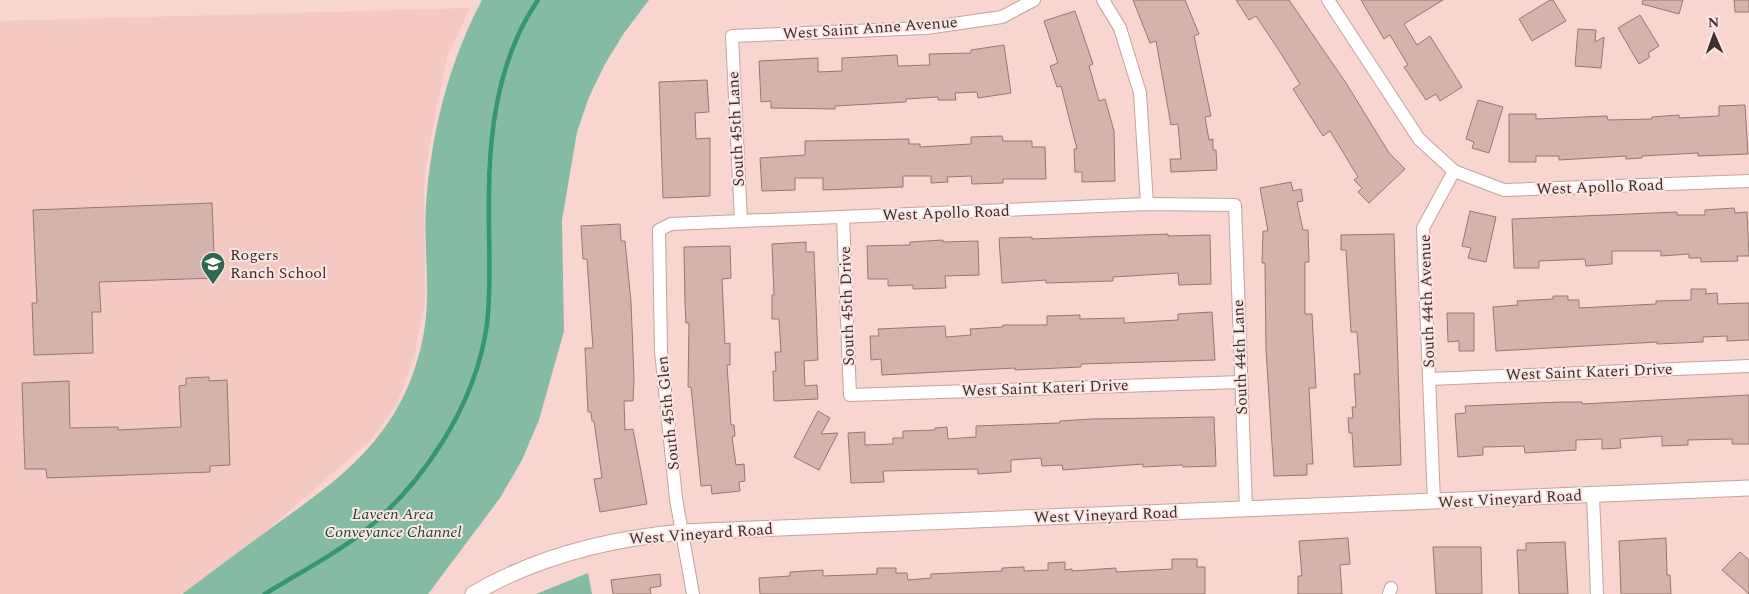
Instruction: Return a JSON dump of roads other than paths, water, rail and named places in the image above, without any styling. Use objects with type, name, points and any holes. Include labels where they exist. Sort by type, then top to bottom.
[{"type":"street","name":"West Saint Anne Avenue","points":[[732,36],[926,28],[1002,17],[1034,0]]},
{"type":"street","points":[[1103,0],[1120,28],[1140,93],[1147,204]]},
{"type":"street","points":[[1328,0],[1419,139],[1454,171]]},
{"type":"street","name":"South 45th Lane","points":[[732,36],[741,221]]},
{"type":"street","name":"West Apollo Road","points":[[1454,171],[1504,190],[1749,181]]},
{"type":"street","name":"South 44th Avenue","points":[[1434,502],[1423,228],[1454,171]]},
{"type":"street","name":"West Apollo Road","points":[[659,230],[671,224],[1147,204],[1234,205]]},
{"type":"street","name":"South 44th Lane","points":[[1234,205],[1246,509]]},
{"type":"street","name":"South 45th Drive","points":[[843,217],[850,395]]},
{"type":"street","name":"South 45th Glen","points":[[659,230],[661,351],[676,499],[693,594]]},
{"type":"street","name":"West Saint Kateri Drive","points":[[1430,379],[1749,366]]},
{"type":"street","name":"West Saint Kateri Drive","points":[[850,395],[1240,382]]},
{"type":"street","name":"West Vineyard Road","points":[[473,594],[489,584],[564,554],[600,543],[682,532],[1749,488]]},
{"type":"street","points":[[1593,495],[1597,594]]},
{"type":"waterway","points":[[265,594],[347,544],[381,516],[404,494],[424,469],[458,414],[481,354],[487,324],[490,276],[490,170],[494,119],[505,69],[514,45],[538,0]]},
{"type":"place","name":"Rogers Ranch School","points":[[213,285]]},
{"type":"park label","name":"Laveen Area Conveyance Channel","points":[[393,523]]}]
